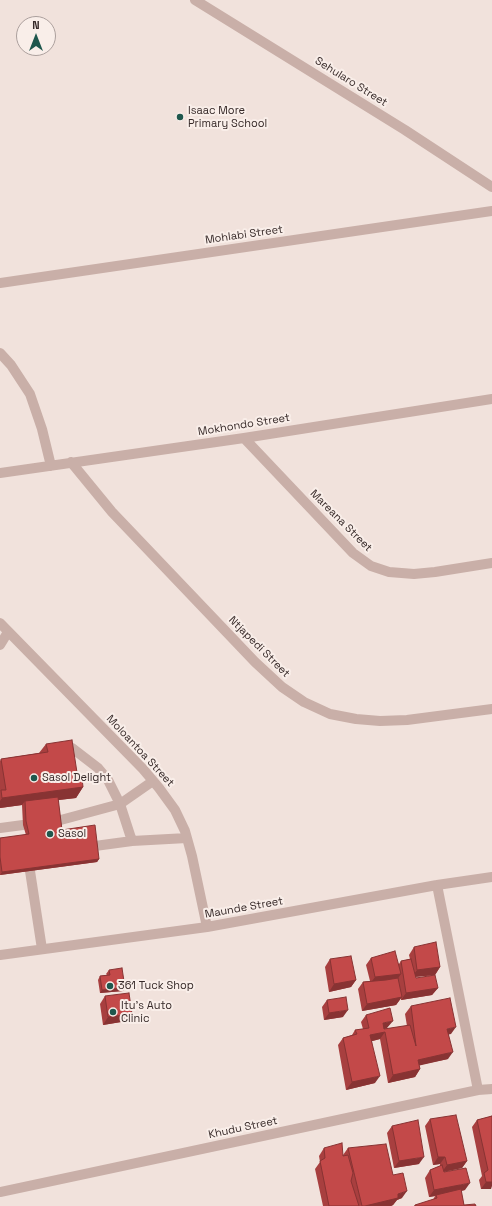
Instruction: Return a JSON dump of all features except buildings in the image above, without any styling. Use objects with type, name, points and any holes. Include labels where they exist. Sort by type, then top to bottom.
[{"type":"street","name":"Sehularo Street","points":[[195,0],[406,130],[492,187]]},
{"type":"street","name":"Mohlabi Street","points":[[0,283],[492,211]]},
{"type":"street","points":[[0,353],[11,365],[30,394],[42,429],[51,466]]},
{"type":"street","name":"Mokhondo Street","points":[[0,473],[244,438],[492,399]]},
{"type":"street","name":"Mareana Street","points":[[244,438],[353,553],[371,566],[389,572],[414,574],[492,563]]},
{"type":"street","name":"Ntjapedi Street","points":[[71,462],[112,512],[255,662],[282,687],[304,702],[330,714],[356,719],[380,721],[407,720],[492,709]]},
{"type":"street","name":"Moloantoa Street","points":[[0,623],[153,781],[175,810],[187,838],[192,856],[207,927]]},
{"type":"street","points":[[0,645],[8,632]]},
{"type":"street","points":[[72,748],[104,774],[120,804],[132,842]]},
{"type":"street","points":[[57,820],[120,804],[153,781]]},
{"type":"street","points":[[0,828],[23,825]]},
{"type":"street","points":[[95,846],[187,838]]},
{"type":"street","points":[[30,871],[42,949]]},
{"type":"street","name":"Maunde Street","points":[[0,955],[207,927],[438,885],[492,877]]},
{"type":"street","points":[[438,885],[478,1090]]},
{"type":"street","name":"Khudu Street","points":[[0,1192],[478,1090],[492,1089]]},
{"type":"place","name":"Isaac More Primary School","points":[[180,117]]},
{"type":"place","name":"Sasol Delight","points":[[34,778]]},
{"type":"place","name":"Sasol","points":[[50,834]]},
{"type":"place","name":"361 Tuck Shop","points":[[110,986]]},
{"type":"place","name":"Itu's Auto Clinic","points":[[113,1012]]}]
